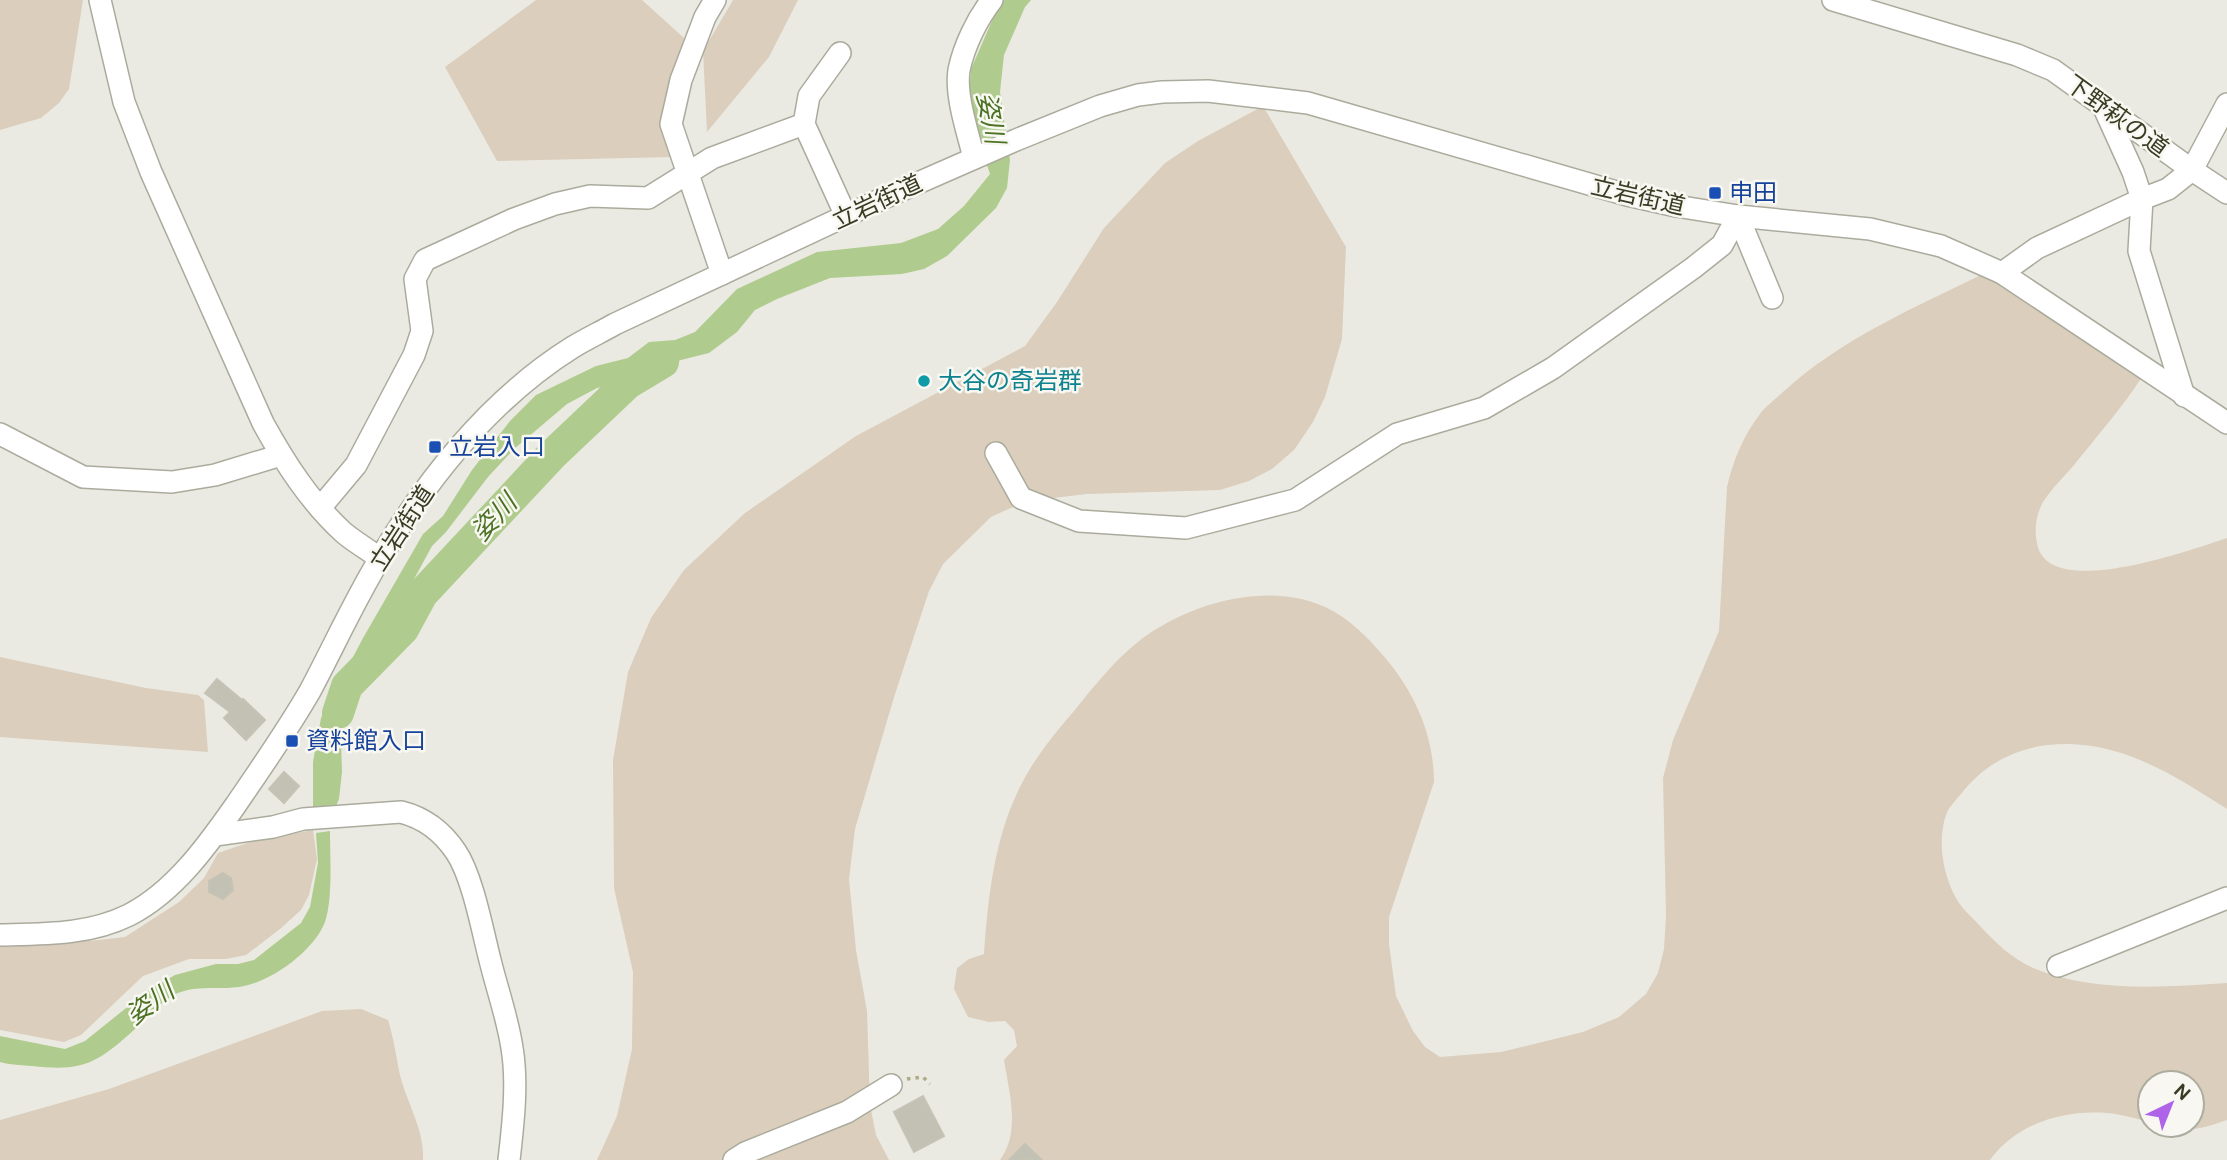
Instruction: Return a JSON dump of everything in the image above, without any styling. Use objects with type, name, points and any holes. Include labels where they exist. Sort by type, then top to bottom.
[{"type":"street","points":[[100,0],[124,102],[151,172],[247,388],[282,455],[320,508],[345,534],[380,558]]},
{"type":"street","points":[[715,0],[705,17],[681,80],[671,124],[722,274]]},
{"type":"street","points":[[974,158],[961,102],[959,72],[970,37],[992,0]]},
{"type":"street","name":"下野萩の道","points":[[1833,0],[2017,55],[2053,70],[2192,170],[2168,189],[2037,248],[2002,273]]},
{"type":"street","points":[[840,53],[809,96],[804,124],[846,216]]},
{"type":"street","name":"立岩街道","points":[[0,935],[82,930],[108,924],[149,903],[170,886],[215,835],[291,723],[380,558],[407,515],[445,465],[503,401],[572,347],[615,324],[974,158],[1100,106],[1138,95],[1185,91],[1250,95],[1308,103],[1627,195],[1738,216],[1870,229],[1941,246],[2002,273],[2227,423]]},
{"type":"street","points":[[2227,104],[2192,170],[2227,193]]},
{"type":"street","points":[[2104,108],[2142,199],[2139,251],[2184,396]]},
{"type":"street","points":[[320,508],[356,465],[414,355],[422,331],[415,279],[425,260],[514,219],[555,204],[590,196],[648,198],[712,158],[804,124]]},
{"type":"street","points":[[1738,216],[1772,298]]},
{"type":"street","points":[[996,453],[1021,498],[1079,522],[1186,528],[1296,500],[1397,434],[1484,408],[1553,368],[1722,245],[1738,216]]},
{"type":"street","points":[[0,434],[83,477],[172,482],[215,475],[282,455]]},
{"type":"street","points":[[215,835],[273,827],[303,819],[401,812],[428,822],[442,835],[457,853],[471,890],[513,1049],[514,1117],[509,1160]]},
{"type":"street","points":[[2059,966],[2227,898]]},
{"type":"street","points":[[734,1160],[745,1153],[847,1112],[891,1085]]},
{"type":"path","points":[[891,1085],[923,1077],[930,1084]]},
{"type":"shaded area","points":[[0,0],[83,0],[69,89],[59,103],[41,118],[0,130]]},
{"type":"shaded area","points":[[536,0],[642,0],[684,38],[662,114],[673,157],[497,161],[445,67]]},
{"type":"shaded area","points":[[733,0],[798,0],[769,57],[707,132],[703,51]]},
{"type":"shaded area","points":[[1263,106],[1346,247],[1342,339],[1325,397],[1313,422],[1294,450],[1272,469],[1249,481],[1220,490],[1087,494],[1045,499],[1013,507],[991,517],[943,564],[929,591],[895,694],[855,829],[849,879],[856,950],[867,1011],[870,1105],[876,1135],[889,1160],[597,1160],[617,1116],[632,1049],[633,972],[614,888],[613,760],[628,672],[651,618],[684,570],[745,513],[856,436],[1025,346],[1057,302],[1104,228],[1165,163],[1198,141]]},
{"type":"shaded area","points":[[1987,272],[2142,377],[2043,502],[2037,517],[2036,533],[2037,543],[2047,560],[2066,569],[2093,571],[2155,560],[2227,538],[2227,809],[2158,768],[2122,753],[2083,745],[2048,745],[2015,753],[2000,760],[1973,780],[1948,810],[1943,825],[1942,847],[1948,879],[1961,905],[2004,950],[2033,968],[2056,976],[2104,985],[2154,987],[2227,983],[2227,1120],[2206,1127],[2206,1069],[2136,1069],[2136,1118],[2107,1113],[2058,1117],[2027,1128],[2001,1147],[1990,1160],[1000,1160],[1010,1137],[1012,1124],[1004,1060],[1017,1046],[1014,1030],[1005,1021],[989,1022],[968,1017],[954,989],[957,968],[969,959],[984,954],[994,870],[1010,808],[1044,748],[1121,657],[1159,627],[1182,615],[1233,599],[1285,596],[1310,601],[1340,615],[1381,653],[1403,681],[1420,713],[1430,746],[1434,782],[1389,917],[1389,944],[1396,996],[1413,1031],[1425,1047],[1440,1057],[1501,1052],[1583,1032],[1619,1017],[1646,994],[1658,973],[1664,949],[1666,915],[1663,778],[1673,740],[1719,631],[1727,487],[1739,449],[1765,408],[1806,373],[1830,355],[1907,311]]},
{"type":"shaded area","points":[[0,657],[146,688],[198,695],[204,700],[208,752],[0,737]]},
{"type":"shaded area","points":[[313,830],[317,859],[309,895],[301,910],[246,955],[226,959],[189,959],[143,976],[81,1035],[64,1042],[0,1030],[0,947],[125,937],[179,902],[204,878],[218,853],[256,840]]},
{"type":"shaded area","points":[[361,1009],[388,1020],[403,1086],[421,1138],[423,1160],[0,1160],[0,1120],[109,1089],[322,1011]]},
{"type":"water","points":[[1001,0],[1031,0],[1025,7],[1004,55],[1000,92],[1010,160],[1007,188],[996,208],[947,256],[924,269],[902,274],[830,278],[777,299],[755,310],[737,332],[709,353],[681,360],[638,381],[597,388],[567,404],[514,449],[432,546],[350,688],[337,730],[341,741],[342,772],[339,799],[336,806],[313,812],[313,762],[321,718],[363,638],[423,534],[443,516],[472,470],[510,421],[536,395],[596,366],[628,358],[649,342],[675,340],[695,332],[737,289],[817,252],[901,243],[938,229],[964,206],[990,174],[979,142],[969,96],[971,69]]},
{"type":"water","points":[[330,831],[328,913],[311,944],[290,964],[251,984],[180,992],[158,1007],[111,1050],[89,1062],[64,1068],[50,1068],[0,1062],[0,1036],[65,1049],[85,1041],[146,992],[175,975],[216,964],[238,964],[254,960],[301,923],[310,907],[318,863],[316,833]]},
{"type":"building","points":[[217,679],[265,720],[246,740],[224,718],[230,712],[205,693]]},
{"type":"building","points":[[284,772],[299,786],[284,803],[269,789]]},
{"type":"building","points":[[223,873],[231,878],[233,890],[223,899],[209,892],[209,881]]},
{"type":"building","points":[[923,1096],[944,1136],[914,1152],[894,1112]]},
{"type":"building","points":[[1025,1144],[1042,1160],[1009,1160]]},
{"type":"waterway","name":"姿川","points":[[338,713],[347,686],[403,629],[422,594],[551,456],[628,383],[663,362]]},
{"type":"place","name":"申田","points":[[1715,193]]},
{"type":"place","name":"大谷の奇岩群","points":[[924,381]]},
{"type":"place","name":"立岩入口","points":[[435,447]]},
{"type":"place","name":"資料館入口","points":[[292,741]]}]
